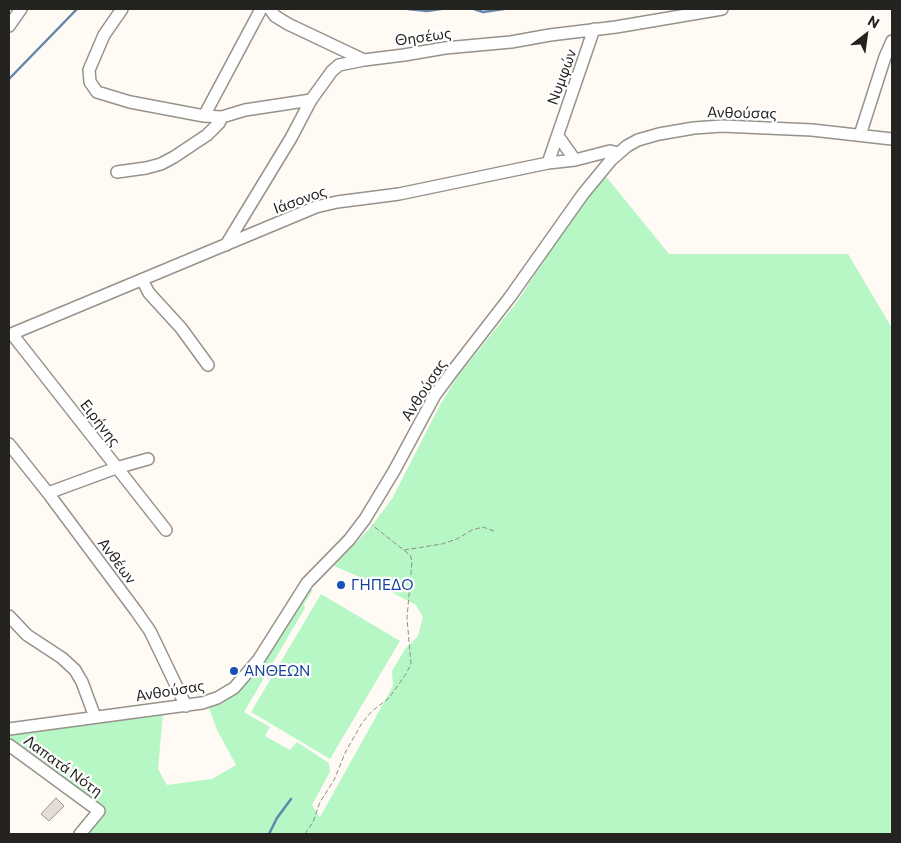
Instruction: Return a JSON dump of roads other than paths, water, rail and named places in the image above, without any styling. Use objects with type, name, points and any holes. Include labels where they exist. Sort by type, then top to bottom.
[{"type":"street","points":[[9,26],[21,9]]},
{"type":"street","points":[[122,9],[104,35],[89,70],[90,82],[94,88],[106,96],[204,116],[222,117],[245,110],[311,100]]},
{"type":"street","points":[[204,116],[261,9]]},
{"type":"street","points":[[270,9],[276,16],[288,24],[364,60]]},
{"type":"street","name":"Θησέως","points":[[332,71],[340,65],[364,60],[594,30],[722,9]]},
{"type":"street","name":"Νυμφών","points":[[548,164],[594,30]]},
{"type":"street","points":[[860,135],[885,57],[892,42]]},
{"type":"street","points":[[226,245],[291,138],[311,100],[332,71],[333,56],[328,44]]},
{"type":"street","points":[[117,172],[161,164],[207,135],[219,123],[222,117]]},
{"type":"street","name":"Ανθούσας","points":[[9,729],[209,702],[234,688],[243,679],[266,647],[307,583],[349,540],[394,471],[441,386],[510,297],[601,171],[618,153],[632,143],[649,137],[704,126],[790,129],[892,139]]},
{"type":"street","points":[[558,136],[574,160]]},
{"type":"street","name":"Ιάσονος","points":[[10,335],[316,207],[337,202],[399,194],[574,160],[610,151],[618,153]]},
{"type":"street","points":[[142,280],[149,293],[181,328],[208,365]]},
{"type":"street","name":"Ειρήνης","points":[[10,335],[166,530]]},
{"type":"street","name":"Ανθέων","points":[[9,444],[48,493],[150,631],[186,706]]},
{"type":"street","points":[[48,493],[116,468],[148,459]]},
{"type":"street","points":[[9,616],[27,635],[62,658],[75,670],[82,682],[95,717]]},
{"type":"street","name":"Λαπατά Νότη","points":[[9,745],[99,811],[80,834]]},
{"type":"waterway","points":[[9,79],[77,9]]},
{"type":"waterway","points":[[408,9],[427,11],[441,9]]},
{"type":"waterway","points":[[474,9],[483,12],[504,9]]},
{"type":"waterway","points":[[269,834],[277,818],[291,799]]},
{"type":"place","name":"ΓΗΠΕΔΟ","points":[[341,585]]},
{"type":"place","name":"ΑΝΘΕΩΝ","points":[[234,671]]}]
